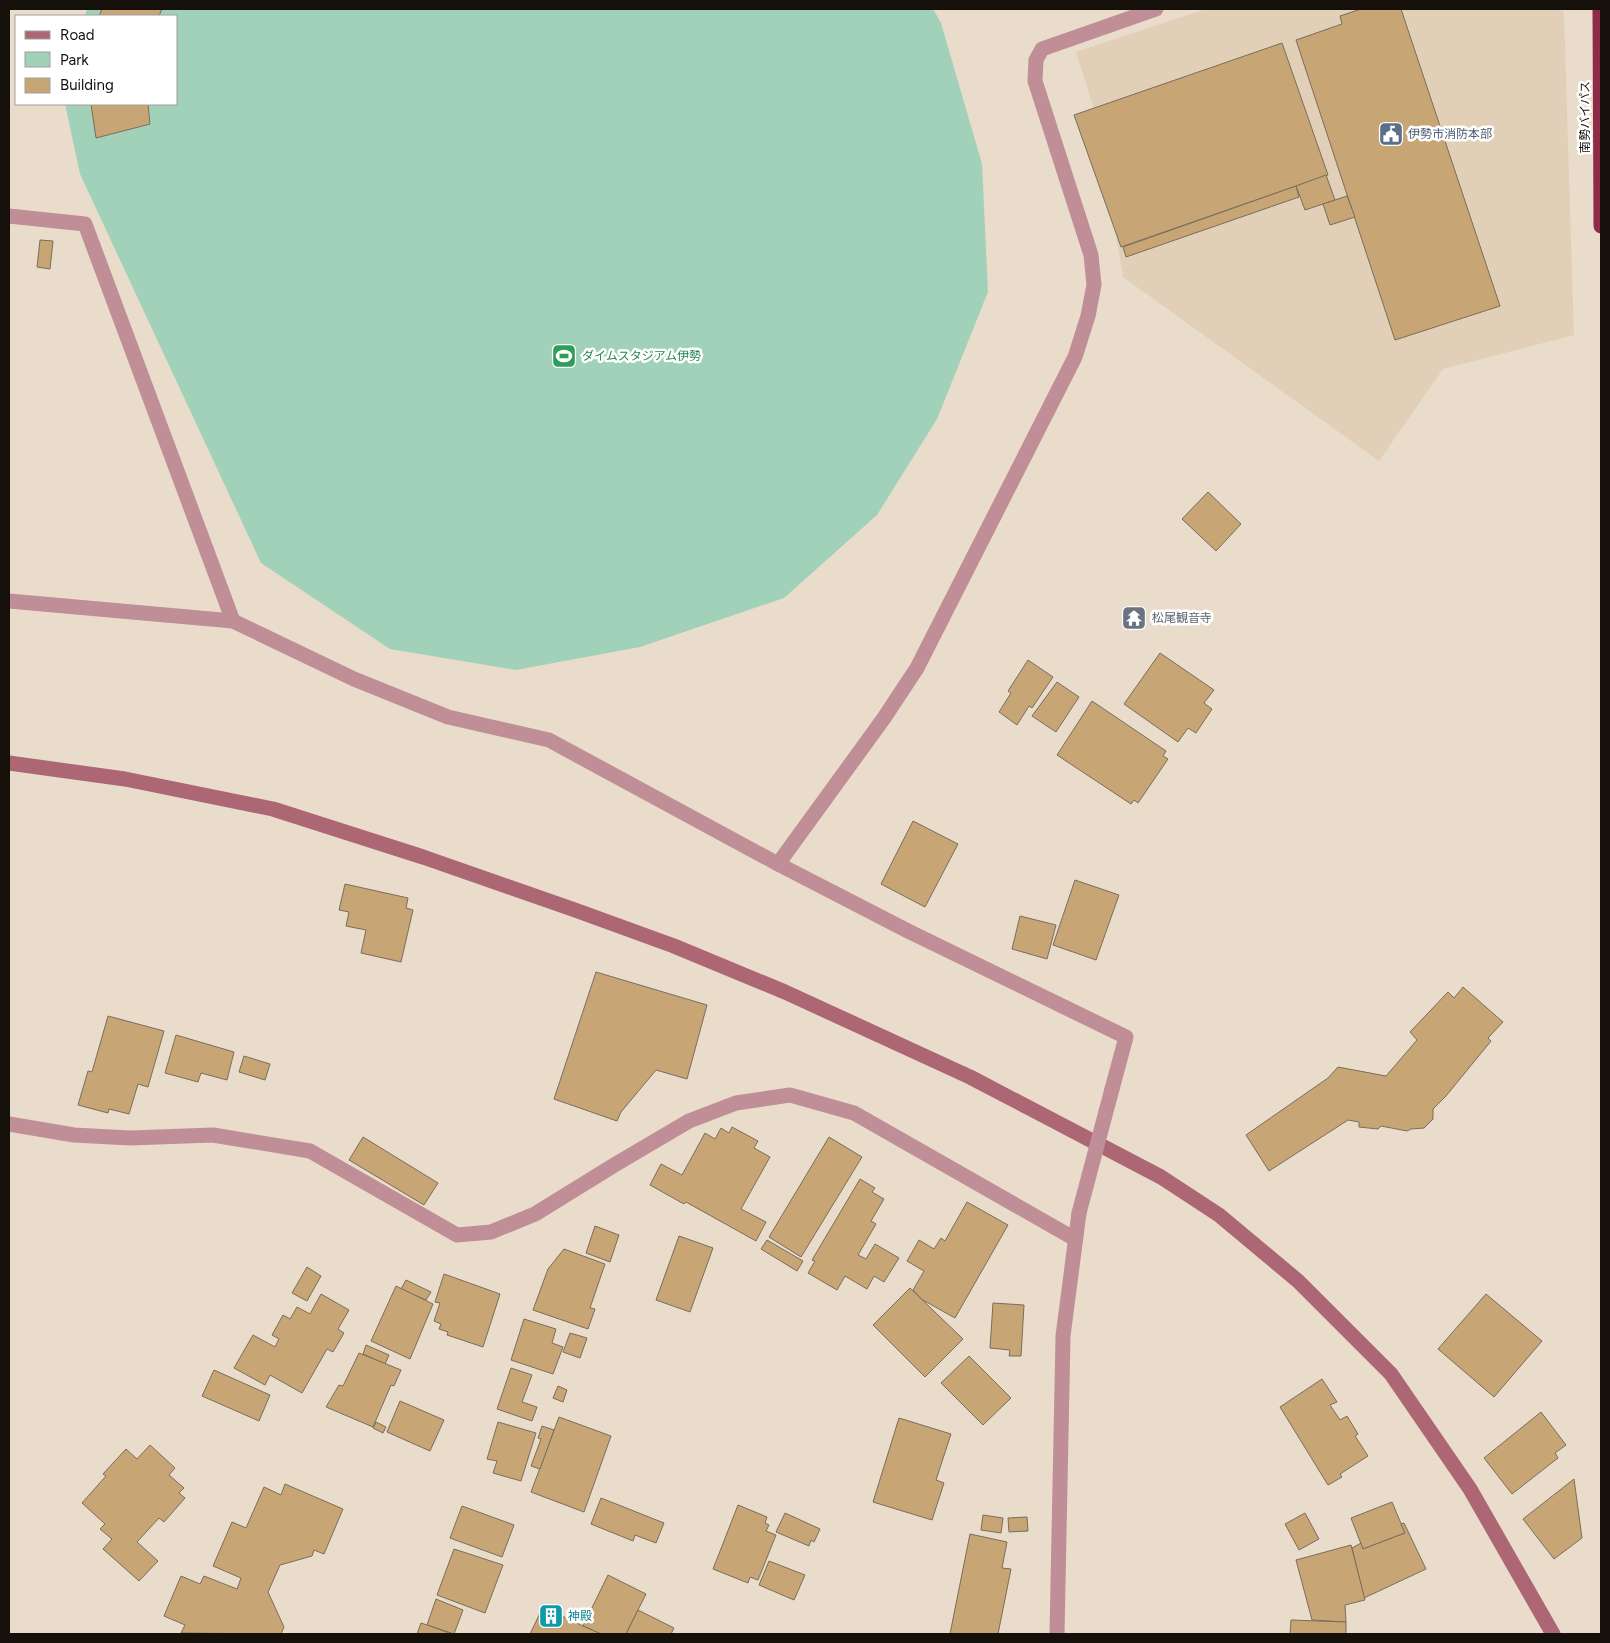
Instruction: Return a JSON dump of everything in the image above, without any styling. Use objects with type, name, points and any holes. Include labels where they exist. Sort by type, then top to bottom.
[{"type":"highway","name":"南勢バイパス","points":[[1600,9],[1601,226]]},
{"type":"street","points":[[778,864],[884,718],[917,668],[1046,415],[1074,357],[1088,316],[1094,285],[1091,256],[1036,81],[1036,60],[1042,50],[1156,9]]},
{"type":"street","points":[[9,216],[85,224],[233,621]]},
{"type":"street","points":[[9,601],[233,621],[354,679],[448,717],[549,740],[778,864],[908,931],[1126,1037],[1079,1213],[1063,1336],[1057,1634]]},
{"type":"street","points":[[9,763],[125,779],[272,809],[423,857],[575,910],[674,946],[785,992],[970,1077],[1161,1177],[1218,1215],[1298,1281],[1390,1374],[1470,1489],[1553,1634]]},
{"type":"street","points":[[9,1124],[74,1135],[102,1137],[130,1138],[213,1135],[310,1151],[457,1234],[491,1232],[535,1214],[689,1121],[736,1103],[790,1095],[854,1113],[1075,1239]]},
{"type":"shaded area","points":[[1206,9],[1561,9],[1564,13],[1574,335],[1443,369],[1379,461],[1123,277],[1095,112],[1076,52]]},
{"type":"green space","name":"ダイムスタジアム伊勢","points":[[87,9],[933,9],[941,23],[982,164],[988,292],[937,419],[877,515],[784,598],[640,647],[516,670],[390,649],[261,563],[80,174],[65,105],[178,105],[178,15],[85,15]]},
{"type":"building","points":[[102,9],[162,9],[159,15],[99,15]]},
{"type":"building","points":[[1361,9],[1401,9],[1500,306],[1395,340],[1296,40],[1342,24],[1340,16]]},
{"type":"building","points":[[1282,43],[1328,175],[1121,247],[1074,115]]},
{"type":"building","points":[[91,105],[148,105],[150,124],[96,138]]},
{"type":"building","points":[[1326,175],[1335,200],[1305,210],[1296,186]]},
{"type":"building","points":[[1296,186],[1299,197],[1126,257],[1123,247]]},
{"type":"building","points":[[1347,196],[1355,217],[1330,225],[1323,204]]},
{"type":"building","points":[[40,240],[53,241],[50,269],[37,267]]},
{"type":"building","points":[[1208,492],[1241,524],[1216,551],[1182,519]]},
{"type":"building","points":[[1160,653],[1214,690],[1204,703],[1212,709],[1196,733],[1188,728],[1178,742],[1124,704]]},
{"type":"building","points":[[1028,660],[1053,677],[1032,708],[1029,706],[1017,725],[999,712],[1011,693],[1008,691]]},
{"type":"building","points":[[1057,682],[1079,697],[1056,732],[1032,716]]},
{"type":"building","points":[[1092,701],[1166,751],[1163,756],[1168,759],[1138,803],[1134,800],[1131,804],[1057,755]]},
{"type":"building","points":[[913,821],[958,844],[925,907],[881,884]]},
{"type":"building","points":[[1075,880],[1119,895],[1096,960],[1053,945]]},
{"type":"building","points":[[345,884],[408,898],[406,908],[413,910],[401,962],[361,953],[366,930],[346,926],[349,912],[339,910]]},
{"type":"building","points":[[1020,916],[1056,925],[1047,959],[1012,949]]},
{"type":"building","points":[[596,972],[707,1005],[687,1079],[656,1070],[621,1112],[617,1121],[554,1099]]},
{"type":"building","points":[[1463,987],[1503,1022],[1488,1038],[1491,1041],[1433,1109],[1433,1119],[1424,1128],[1407,1131],[1381,1126],[1378,1129],[1359,1127],[1359,1122],[1348,1120],[1269,1171],[1246,1135],[1328,1078],[1338,1067],[1386,1076],[1417,1040],[1410,1032],[1448,992],[1454,998]]},
{"type":"building","points":[[108,1016],[164,1031],[148,1087],[138,1084],[129,1114],[109,1109],[108,1113],[78,1105],[88,1071],[92,1072]]},
{"type":"building","points":[[176,1035],[234,1052],[227,1080],[201,1073],[198,1082],[165,1073]]},
{"type":"building","points":[[244,1056],[270,1064],[265,1080],[239,1072]]},
{"type":"building","points":[[732,1127],[758,1141],[754,1148],[770,1157],[741,1209],[766,1222],[756,1241],[686,1202],[684,1204],[650,1185],[661,1164],[682,1175],[705,1133],[715,1139],[721,1128],[729,1133]]},
{"type":"building","points":[[363,1137],[438,1183],[424,1205],[349,1160]]},
{"type":"building","points":[[829,1137],[862,1157],[801,1257],[769,1237]]},
{"type":"building","points":[[860,1179],[875,1188],[872,1192],[884,1199],[871,1221],[876,1224],[858,1255],[866,1259],[875,1244],[899,1258],[884,1282],[874,1276],[867,1289],[845,1276],[837,1290],[808,1273],[815,1261],[812,1260]]},
{"type":"building","points":[[967,1202],[1008,1225],[955,1318],[921,1299],[913,1290],[924,1271],[907,1261],[919,1240],[934,1249],[941,1238],[945,1241]]},
{"type":"building","points":[[595,1226],[619,1235],[610,1262],[586,1253]]},
{"type":"building","points":[[679,1236],[713,1248],[690,1312],[656,1300]]},
{"type":"building","points":[[767,1240],[803,1261],[797,1271],[761,1249]]},
{"type":"building","points":[[564,1249],[605,1264],[590,1308],[595,1309],[588,1329],[533,1310],[548,1269]]},
{"type":"building","points":[[307,1267],[321,1276],[307,1301],[292,1293]]},
{"type":"building","points":[[444,1274],[500,1294],[483,1347],[447,1335],[448,1332],[439,1329],[441,1324],[434,1321],[440,1303],[435,1302]]},
{"type":"building","points":[[406,1280],[431,1292],[426,1300],[401,1289]]},
{"type":"building","points":[[396,1286],[433,1304],[410,1359],[371,1341]]},
{"type":"building","points":[[910,1288],[963,1339],[925,1377],[873,1325]]},
{"type":"building","points":[[321,1294],[349,1310],[338,1329],[344,1333],[333,1352],[327,1349],[302,1393],[270,1375],[265,1385],[234,1368],[253,1335],[275,1347],[279,1339],[272,1335],[283,1315],[290,1319],[297,1307],[310,1314]]},
{"type":"building","points":[[1486,1294],[1542,1341],[1494,1397],[1438,1349]]},
{"type":"building","points":[[993,1303],[1024,1305],[1021,1356],[1009,1356],[1010,1350],[990,1348]]},
{"type":"building","points":[[524,1319],[556,1329],[552,1343],[563,1347],[553,1374],[511,1360]]},
{"type":"building","points":[[570,1333],[587,1338],[580,1358],[563,1352]]},
{"type":"building","points":[[366,1345],[389,1355],[385,1364],[363,1354]]},
{"type":"building","points":[[359,1353],[401,1370],[394,1386],[391,1385],[373,1427],[326,1407],[339,1385],[343,1386]]},
{"type":"building","points":[[969,1356],[1011,1398],[983,1425],[941,1383]]},
{"type":"building","points":[[511,1368],[532,1375],[522,1402],[537,1407],[532,1421],[497,1409]]},
{"type":"building","points":[[214,1370],[270,1395],[259,1421],[202,1396]]},
{"type":"building","points":[[1322,1379],[1337,1402],[1330,1405],[1340,1420],[1347,1416],[1358,1434],[1355,1436],[1368,1456],[1340,1474],[1342,1477],[1328,1485],[1280,1407]]},
{"type":"building","points":[[558,1386],[567,1390],[563,1402],[553,1398]]},
{"type":"building","points":[[400,1401],[444,1420],[430,1451],[387,1432]]},
{"type":"building","points":[[1541,1412],[1566,1445],[1555,1453],[1558,1458],[1512,1494],[1484,1458]]},
{"type":"building","points":[[559,1417],[611,1436],[584,1512],[531,1492]]},
{"type":"building","points":[[899,1418],[951,1434],[936,1480],[944,1483],[932,1520],[873,1502]]},
{"type":"building","points":[[376,1422],[386,1427],[383,1433],[373,1428]]},
{"type":"building","points":[[498,1422],[536,1433],[521,1481],[493,1473],[497,1461],[487,1459]]},
{"type":"building","points":[[542,1426],[554,1430],[540,1469],[531,1466],[541,1439],[538,1438]]},
{"type":"building","points":[[150,1445],[175,1468],[169,1475],[184,1488],[179,1493],[185,1498],[164,1522],[159,1518],[137,1542],[158,1561],[139,1581],[103,1549],[112,1539],[100,1529],[105,1524],[82,1503],[106,1476],[103,1474],[126,1449],[137,1459]]},
{"type":"building","points":[[1574,1479],[1582,1538],[1554,1559],[1523,1519]]},
{"type":"building","points":[[285,1484],[343,1509],[324,1554],[314,1550],[312,1556],[280,1565],[268,1592],[284,1627],[281,1634],[181,1633],[185,1625],[164,1616],[181,1576],[200,1584],[204,1576],[237,1589],[241,1578],[213,1566],[232,1522],[246,1528],[264,1487],[281,1495]]},
{"type":"building","points":[[601,1498],[664,1523],[656,1543],[635,1535],[633,1541],[591,1524]]},
{"type":"building","points":[[1392,1502],[1405,1533],[1363,1549],[1351,1518]]},
{"type":"building","points":[[738,1505],[767,1517],[765,1523],[769,1525],[766,1531],[776,1535],[758,1580],[750,1577],[748,1583],[713,1569]]},
{"type":"building","points":[[462,1506],[514,1525],[502,1557],[450,1538]]},
{"type":"building","points":[[785,1513],[820,1529],[814,1542],[811,1540],[809,1546],[776,1532]]},
{"type":"building","points":[[1305,1513],[1319,1539],[1299,1550],[1285,1524]]},
{"type":"building","points":[[983,1515],[1003,1518],[1001,1533],[981,1530]]},
{"type":"building","points":[[1027,1517],[1028,1531],[1009,1532],[1008,1518]]},
{"type":"building","points":[[1404,1523],[1426,1569],[1364,1598],[1352,1548],[1361,1543],[1363,1549],[1405,1533],[1401,1524]]},
{"type":"building","points":[[970,1534],[1007,1542],[1002,1568],[1011,1569],[998,1634],[950,1634]]},
{"type":"building","points":[[1351,1545],[1365,1600],[1345,1605],[1346,1622],[1312,1620],[1296,1560]]},
{"type":"building","points":[[454,1549],[503,1565],[485,1613],[437,1595]]},
{"type":"building","points":[[769,1561],[805,1575],[794,1600],[759,1585]]},
{"type":"building","points":[[608,1575],[646,1594],[626,1634],[601,1634],[583,1626]]},
{"type":"building","points":[[436,1599],[463,1610],[454,1634],[427,1625]]},
{"type":"building","name":"神殿","points":[[543,1607],[583,1626],[601,1634],[530,1634]]},
{"type":"building","points":[[638,1610],[674,1628],[671,1634],[626,1634]]},
{"type":"building","points":[[1291,1620],[1346,1622],[1346,1634],[1290,1634]]},
{"type":"building","points":[[421,1623],[427,1625],[452,1634],[417,1634]]},
{"type":"place","name":"伊勢市消防本部","points":[[1391,134]]},
{"type":"place","name":"ダイムスタジアム伊勢","points":[[564,356]]},
{"type":"place","name":"松尾観音寺","points":[[1134,618]]},
{"type":"place","name":"神殿","points":[[551,1616]]}]
